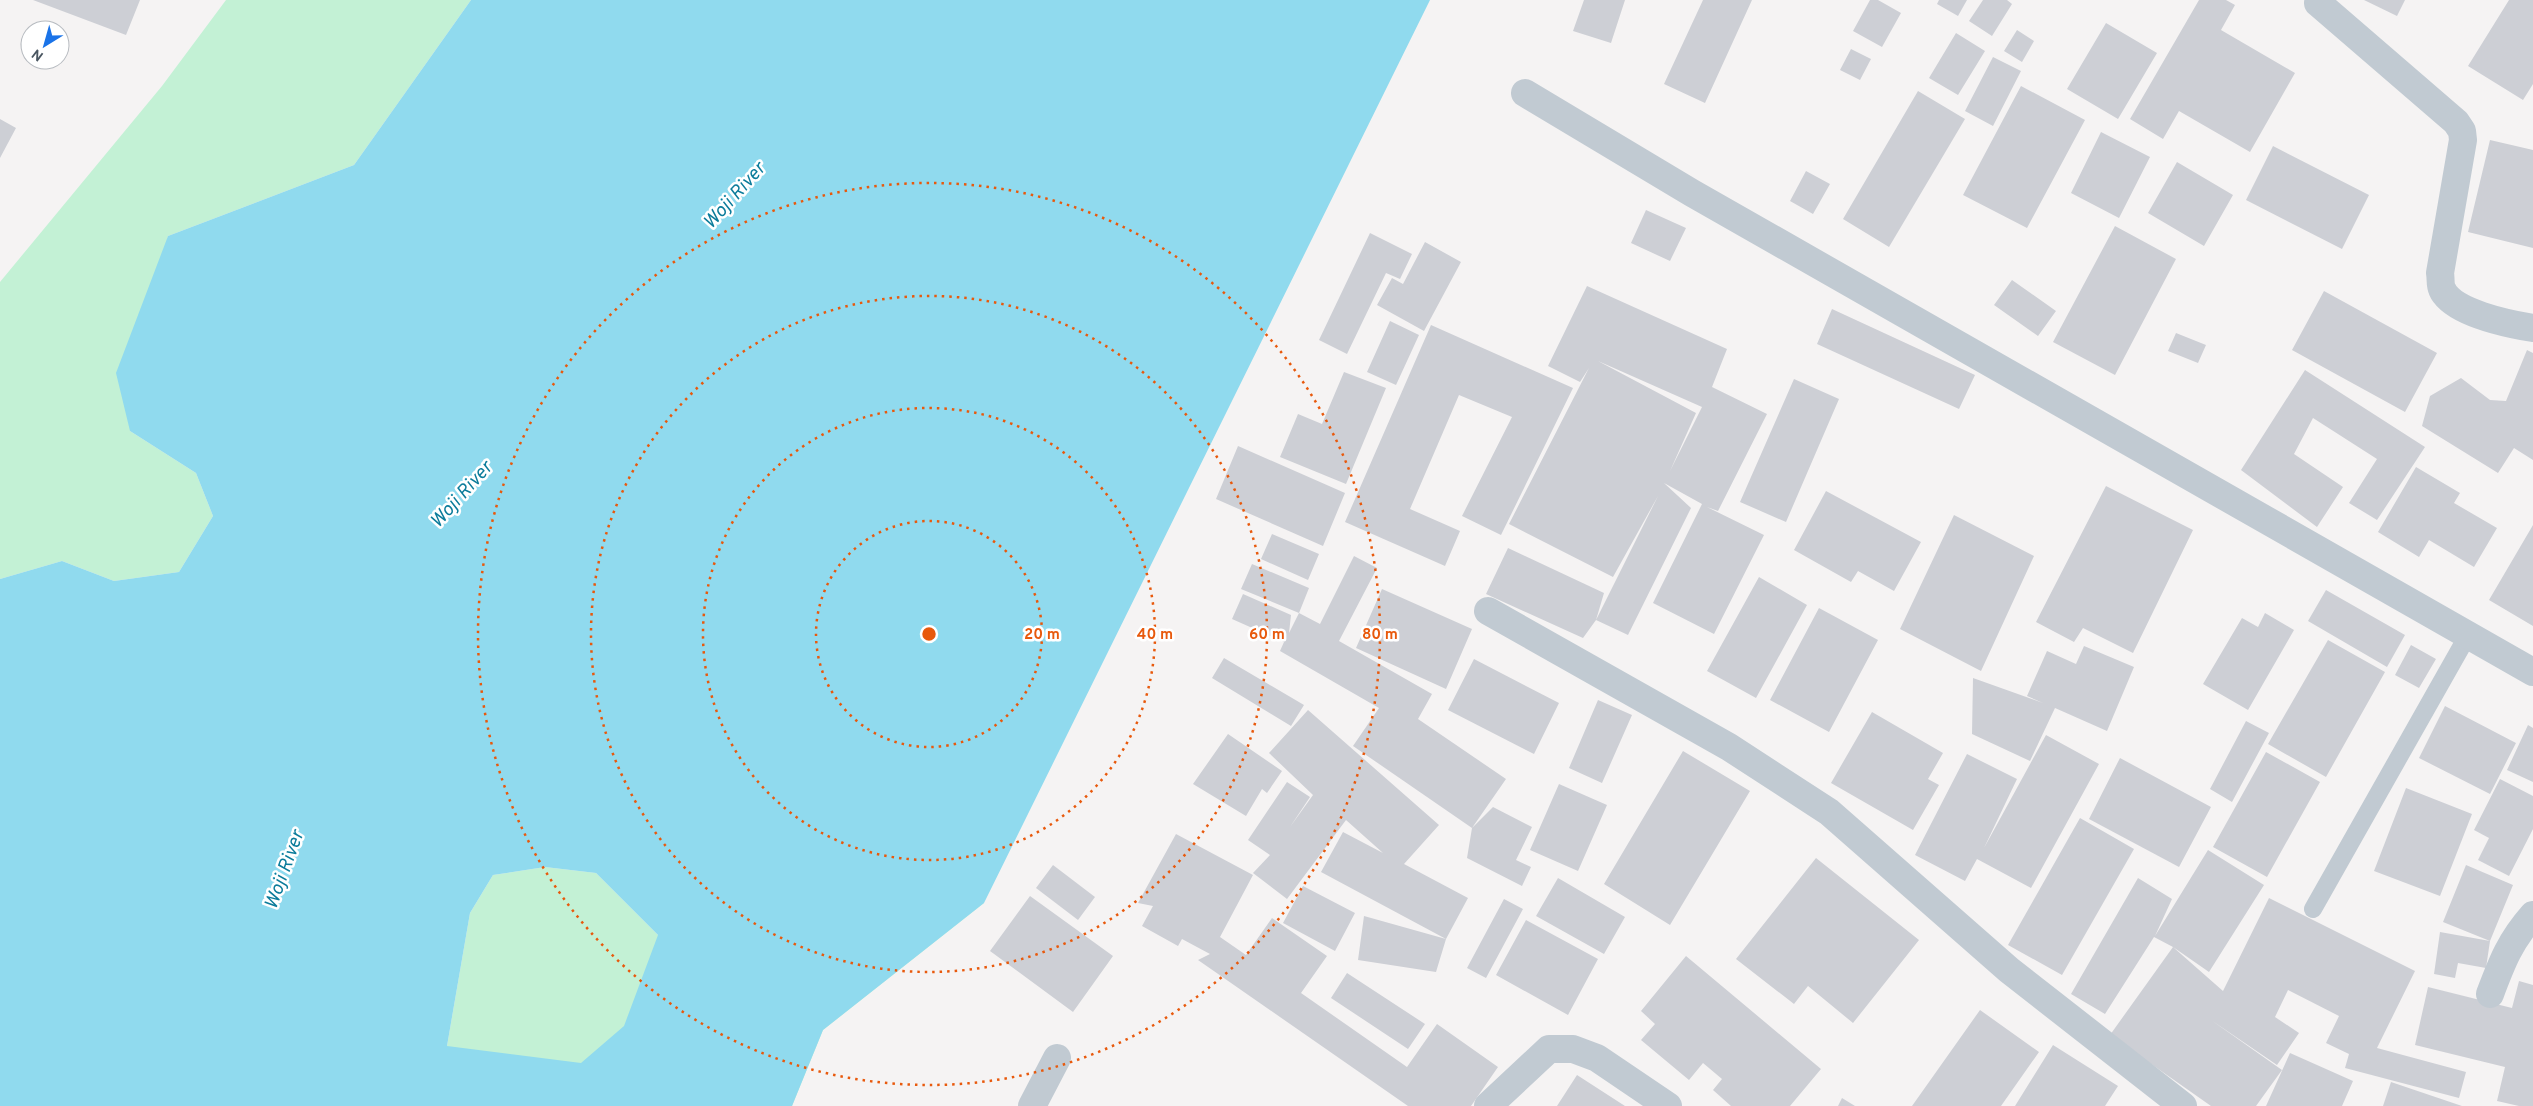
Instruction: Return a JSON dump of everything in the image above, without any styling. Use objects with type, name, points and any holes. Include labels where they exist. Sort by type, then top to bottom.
[{"type":"street","points":[[2318,3],[2456,122],[2462,131],[2463,140],[2440,273],[2442,289],[2462,308],[2503,322],[2533,328]]},
{"type":"street","points":[[1525,93],[1692,192],[2533,672]]},
{"type":"street","points":[[1488,611],[1729,747],[1829,812],[2009,970],[2183,1106]]},
{"type":"street","points":[[2490,994],[2507,948],[2516,934],[2533,915]]},
{"type":"street","points":[[1488,1106],[1549,1050],[1573,1049],[1597,1058],[1668,1106]]},
{"type":"street","points":[[1032,1106],[1057,1058]]},
{"type":"lane","points":[[2313,909],[2468,635]]},
{"type":"green space","points":[[226,0],[471,0],[354,165],[168,236],[130,431],[196,473],[213,516],[179,572],[114,581],[62,561],[0,579],[0,282],[162,86]]},
{"type":"green space","points":[[545,867],[596,873],[658,935],[984,903],[823,1030],[792,1106],[445,1106],[447,1046],[470,913],[493,875]]},
{"type":"water","name":"Woji River","points":[[471,0],[1430,0],[984,903],[823,1030],[792,1106],[0,1106],[0,579],[62,561],[114,581],[179,572],[213,516],[196,473],[130,431],[116,373],[168,236],[354,165]],"holes":[[[545,867],[596,873],[658,935],[624,1026],[581,1063],[447,1046],[470,913],[493,875]]]},
{"type":"building","points":[[33,0],[140,0],[126,35]]},
{"type":"building","points":[[1584,0],[1625,0],[1611,43],[1573,31]]},
{"type":"building","points":[[1703,0],[1752,0],[1705,103],[1664,84]]},
{"type":"building","points":[[1870,0],[1878,0],[1901,13],[1882,47],[1853,31]]},
{"type":"building","points":[[1939,0],[1967,0],[1958,16],[1937,4]]},
{"type":"building","points":[[1983,0],[2007,0],[2012,4],[1992,36],[1969,21]]},
{"type":"building","points":[[2199,0],[2226,0],[2235,5],[2221,30],[2295,73],[2250,152],[2179,111],[2163,139],[2130,119]]},
{"type":"building","points":[[2364,0],[2405,0],[2397,16]]},
{"type":"building","points":[[2509,0],[2533,0],[2533,84],[2523,100],[2468,66]]},
{"type":"building","points":[[2106,23],[2157,53],[2118,119],[2067,89]]},
{"type":"building","points":[[2017,30],[2034,41],[2022,62],[2004,51]]},
{"type":"building","points":[[1956,33],[1985,51],[1958,95],[1929,78]]},
{"type":"building","points":[[1851,49],[1871,59],[1860,80],[1840,70]]},
{"type":"building","points":[[1993,57],[2021,71],[1993,126],[1965,111]]},
{"type":"building","points":[[2021,86],[2085,120],[2027,228],[1963,195]]},
{"type":"building","points":[[1918,91],[1965,119],[1889,247],[1843,219]]},
{"type":"building","points":[[0,119],[16,128],[0,158]]},
{"type":"building","points":[[2101,132],[2150,157],[2119,218],[2071,193]]},
{"type":"building","points":[[2490,140],[2533,150],[2533,248],[2468,232]]},
{"type":"building","points":[[2273,146],[2369,195],[2342,249],[2246,200]]},
{"type":"building","points":[[2177,162],[2233,195],[2204,246],[2148,213]]},
{"type":"building","points":[[1806,171],[1830,184],[1813,214],[1790,201]]},
{"type":"building","points":[[1646,210],[1686,228],[1670,261],[1631,243]]},
{"type":"building","points":[[2115,226],[2176,259],[2115,375],[2053,342]]},
{"type":"building","points":[[1370,233],[1412,254],[1400,279],[1386,273],[1347,354],[1319,340]]},
{"type":"building","points":[[1425,242],[1461,262],[1424,331],[1377,305],[1392,278],[1403,284]]},
{"type":"building","points":[[2012,280],[2056,311],[2038,336],[1994,305]]},
{"type":"building","points":[[1587,286],[1727,349],[1712,387],[1767,414],[1718,511],[1707,507],[1764,535],[1714,634],[1653,603],[1702,504],[1664,483],[1691,508],[1628,635],[1596,620],[1658,496],[1613,577],[1509,524],[1589,368],[1580,382],[1548,366]],"holes":[[[1598,361],[1702,407],[1670,471],[1696,413]]]},
{"type":"building","points":[[2324,291],[2437,353],[2405,412],[2292,350]]},
{"type":"building","points":[[1832,309],[1975,375],[1959,409],[1817,344]]},
{"type":"building","points":[[1390,321],[1419,335],[1396,385],[1367,372]]},
{"type":"building","points":[[1431,325],[1573,388],[1501,535],[1462,516],[1512,417],[1459,395],[1410,509],[1460,531],[1445,566],[1345,522]]},
{"type":"building","points":[[2176,333],[2206,345],[2198,363],[2168,351]]},
{"type":"building","points":[[2527,350],[2533,353],[2533,460],[2514,448],[2498,473],[2422,426],[2430,396],[2461,378],[2490,400],[2506,401]]},
{"type":"building","points":[[2305,370],[2425,447],[2377,520],[2349,503],[2377,459],[2313,418],[2294,454],[2343,487],[2317,527],[2241,470]]},
{"type":"building","points":[[1344,372],[1386,388],[1346,484],[1280,457],[1298,414],[1322,424]]},
{"type":"building","points":[[1794,379],[1839,399],[1786,522],[1740,502]]},
{"type":"building","points":[[1238,446],[1345,493],[1323,546],[1216,499]]},
{"type":"building","points":[[2416,467],[2460,493],[2454,503],[2497,528],[2474,567],[2429,540],[2419,557],[2378,532]]},
{"type":"building","points":[[2106,486],[2193,530],[2133,653],[2083,628],[2074,642],[2036,622]]},
{"type":"building","points":[[1826,491],[1921,542],[1894,591],[1858,571],[1851,582],[1794,550]]},
{"type":"building","points":[[1954,515],[2034,556],[1981,671],[1900,629]]},
{"type":"building","points":[[2533,525],[2533,626],[2489,600]]},
{"type":"building","points":[[1272,534],[1319,554],[1308,580],[1261,559]]},
{"type":"building","points":[[1508,548],[1604,593],[1596,620],[1583,638],[1486,594]]},
{"type":"building","points":[[1354,556],[1377,568],[1339,641],[1432,694],[1418,719],[1506,779],[1472,828],[1353,746],[1379,708],[1280,651],[1284,642],[1232,619],[1243,594],[1291,615],[1289,633],[1299,613],[1320,624]]},
{"type":"building","points":[[1252,564],[1309,588],[1299,613],[1241,589]]},
{"type":"building","points":[[1759,577],[1807,605],[1756,698],[1707,671]]},
{"type":"building","points":[[1382,589],[1472,629],[1446,689],[1356,648]]},
{"type":"building","points":[[2326,590],[2405,635],[2387,667],[2308,621]]},
{"type":"building","points":[[1819,608],[1878,640],[1829,732],[1770,700]]},
{"type":"building","points":[[2265,613],[2294,630],[2248,710],[2203,684],[2242,618],[2258,627]]},
{"type":"building","points":[[2328,640],[2385,672],[2326,777],[2268,744]]},
{"type":"building","points":[[2411,645],[2436,659],[2419,688],[2395,675]]},
{"type":"building","points":[[2084,646],[2134,667],[2107,731],[2055,708],[2030,761],[1972,734],[1973,678],[2043,703],[2027,696],[2047,651],[2076,664]]},
{"type":"building","points":[[1224,658],[1304,705],[1291,726],[1212,678]]},
{"type":"building","points":[[1474,659],[1559,703],[1534,754],[1448,710]]},
{"type":"building","points":[[1598,700],[1632,715],[1602,783],[1569,768]]},
{"type":"building","points":[[2445,706],[2516,743],[2490,794],[2419,758]]},
{"type":"building","points":[[1308,710],[1439,825],[1404,864],[1468,898],[1446,939],[1321,872],[1343,832],[1383,853],[1346,820],[1287,899],[1253,873],[1270,855],[1248,840],[1287,782],[1310,797],[1290,827],[1313,795],[1269,753]]},
{"type":"building","points":[[1872,712],[1943,753],[1928,779],[1939,785],[1913,830],[1831,783]]},
{"type":"building","points":[[2246,721],[2269,733],[2232,802],[2210,789]]},
{"type":"building","points":[[2528,725],[2533,728],[2533,782],[2507,770]]},
{"type":"building","points":[[1228,734],[1282,771],[1267,793],[1262,789],[1246,816],[1193,784]]},
{"type":"building","points":[[2046,735],[2099,764],[2031,888],[1977,859],[1965,881],[1915,855],[1967,754],[2017,779],[1984,848]]},
{"type":"building","points":[[1683,751],[1750,791],[1670,925],[1604,884]]},
{"type":"building","points":[[2266,752],[2320,782],[2267,877],[2213,847]]},
{"type":"building","points":[[2120,758],[2211,807],[2179,867],[2089,819]]},
{"type":"building","points":[[2500,779],[2533,796],[2533,829],[2509,876],[2478,860],[2489,838],[2474,830]]},
{"type":"building","points":[[1559,784],[1607,805],[1578,871],[1530,850]]},
{"type":"building","points":[[2406,788],[2472,814],[2440,896],[2374,871]]},
{"type":"building","points":[[1493,807],[1532,827],[1516,860],[1531,867],[1522,886],[1467,858],[1472,828]]},
{"type":"building","points":[[2080,818],[2134,849],[2062,975],[2008,945]]},
{"type":"building","points":[[1176,834],[1253,875],[1220,937],[1246,955],[1272,918],[1327,956],[1301,993],[1407,1067],[1437,1024],[1498,1067],[1471,1106],[1408,1106],[1198,960],[1210,954],[1182,939],[1178,946],[1142,926],[1153,906],[1138,903]]},
{"type":"building","points":[[2208,850],[2264,885],[2209,972],[2173,947],[2154,937],[2105,1014],[2071,994],[2138,878],[2172,899],[2155,936]]},
{"type":"building","points":[[1816,858],[1919,940],[1853,1023],[1808,986],[1794,1004],[1736,959]]},
{"type":"building","points":[[1053,865],[1095,897],[1078,920],[1036,888]]},
{"type":"building","points":[[2466,865],[2513,885],[2490,941],[2443,922]]},
{"type":"building","points":[[1558,878],[1625,917],[1604,954],[1536,916]]},
{"type":"building","points":[[1303,886],[1355,913],[1335,951],[1283,923]]},
{"type":"building","points":[[1030,896],[1113,956],[1073,1012],[990,951]]},
{"type":"building","points":[[2269,898],[2415,971],[2377,1048],[2466,1072],[2459,1098],[2345,1068],[2349,1054],[2326,1043],[2339,1016],[2288,990],[2275,1017],[2299,1033],[2277,1065],[2211,1020],[2282,1070],[2256,1106],[2211,1106],[2110,1035],[2173,947],[2223,991]]},
{"type":"building","points":[[1504,899],[1523,909],[1486,978],[1467,968]]},
{"type":"building","points":[[1364,916],[1446,939],[1436,972],[1358,960]]},
{"type":"building","points":[[1526,920],[1598,959],[1568,1015],[1496,975]]},
{"type":"building","points":[[2440,932],[2490,941],[2486,968],[2458,963],[2455,978],[2434,974]]},
{"type":"building","points":[[1686,956],[1821,1069],[1790,1106],[1731,1106],[1713,1090],[1722,1079],[1703,1063],[1689,1080],[1641,1040],[1655,1024],[1641,1011]]},
{"type":"building","points":[[1347,973],[1425,1024],[1408,1049],[1331,998]]},
{"type":"building","points":[[2519,981],[2533,985],[2533,1106],[2519,1106],[2497,1101],[2505,1067],[2415,1045],[2428,987],[2512,1008]]},
{"type":"building","points":[[1980,1010],[2039,1052],[2001,1106],[1912,1106]]},
{"type":"building","points":[[2053,1045],[2118,1086],[2105,1106],[2015,1106]]},
{"type":"building","points":[[2290,1053],[2353,1081],[2342,1106],[2266,1106]]},
{"type":"building","points":[[1577,1075],[1625,1106],[1557,1106]]},
{"type":"building","points":[[2391,1082],[2462,1106],[2383,1106]]},
{"type":"building","points":[[1842,1098],[1855,1106],[1838,1106]]}]
